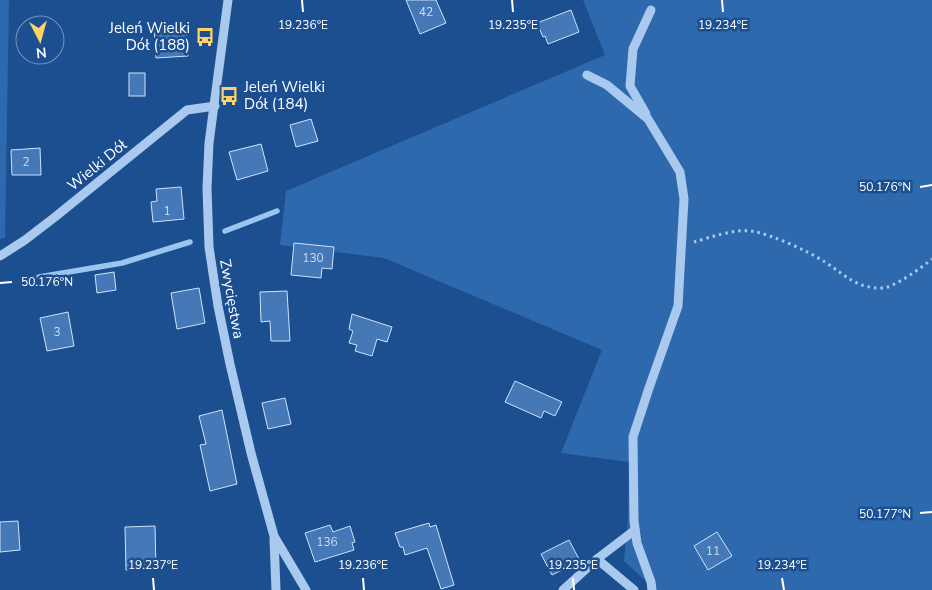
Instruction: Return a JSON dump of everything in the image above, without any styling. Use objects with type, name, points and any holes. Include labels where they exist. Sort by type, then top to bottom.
[{"type":"street","name":"Zwycięstwa","points":[[228,0],[209,143],[207,188],[209,248],[230,364],[251,453],[274,536],[306,590]]},
{"type":"street","points":[[651,10],[633,49],[630,86],[680,172],[684,199],[678,306],[648,388],[633,437],[635,530],[637,543],[652,590]]},
{"type":"street","points":[[587,74],[607,85],[648,119]]},
{"type":"street","name":"Wielki Dół","points":[[0,256],[48,223],[187,110],[215,106]]},
{"type":"street","points":[[563,590],[597,559],[635,530]]},
{"type":"street","points":[[274,536],[276,590]]},
{"type":"street","points":[[597,559],[634,590]]},
{"type":"path","points":[[682,246],[720,234],[750,231],[782,241],[823,261],[858,285],[885,288],[920,269],[932,259]]},
{"type":"shaded area","points":[[0,0],[9,0],[5,238],[0,239]]},
{"type":"shaded area","points":[[583,0],[932,0],[932,590],[655,590],[624,561],[628,519],[629,462],[561,453],[602,350],[384,258],[280,245],[286,191],[605,55]]},
{"type":"building","points":[[406,0],[436,0],[446,23],[420,34]]},
{"type":"building","points":[[571,10],[579,32],[548,44],[537,23]]},
{"type":"building","points":[[186,26],[188,56],[156,58],[154,29]]},
{"type":"building","points":[[129,73],[145,73],[145,96],[129,96]]},
{"type":"building","points":[[311,119],[318,141],[296,147],[290,125]]},
{"type":"building","points":[[261,144],[268,171],[237,180],[229,152]]},
{"type":"building","points":[[40,148],[41,175],[12,175],[11,150]]},
{"type":"building","points":[[181,187],[184,219],[153,222],[151,202],[157,201],[156,189]]},
{"type":"building","points":[[294,243],[334,247],[332,269],[322,268],[321,278],[291,275]]},
{"type":"building","points":[[114,272],[116,290],[97,293],[95,275]]},
{"type":"building","points":[[199,288],[205,323],[177,329],[171,293]]},
{"type":"building","points":[[287,291],[290,341],[271,341],[270,321],[261,322],[260,292]]},
{"type":"building","points":[[68,312],[74,346],[47,351],[40,318]]},
{"type":"building","points":[[352,314],[392,327],[387,342],[377,339],[372,356],[355,351],[357,345],[349,343],[353,331],[349,329]]},
{"type":"building","points":[[515,381],[562,402],[555,416],[544,411],[541,418],[505,402]]},
{"type":"building","points":[[285,398],[291,424],[268,429],[262,403]]},
{"type":"building","points":[[222,410],[237,484],[210,491],[200,445],[206,444],[199,416]]},
{"type":"building","points":[[18,521],[20,550],[0,552],[0,522]]},
{"type":"building","points":[[429,523],[430,527],[436,525],[454,585],[441,589],[427,548],[405,555],[395,533]]},
{"type":"building","points":[[330,525],[333,532],[350,526],[355,542],[352,543],[354,550],[315,562],[305,533]]},
{"type":"building","points":[[155,526],[156,569],[126,570],[125,527]]},
{"type":"building","points":[[717,532],[732,556],[708,570],[694,546]]},
{"type":"building","points":[[569,540],[580,561],[552,575],[541,554]]},
{"type":"waterway","points":[[225,231],[277,211]]},
{"type":"waterway","points":[[39,277],[122,263],[190,242]]},
{"type":"place","name":"Jeleń Wielki Dół (188)","points":[[205,37]]},
{"type":"place","name":"Jeleń Wielki Dół (184)","points":[[229,96]]}]
